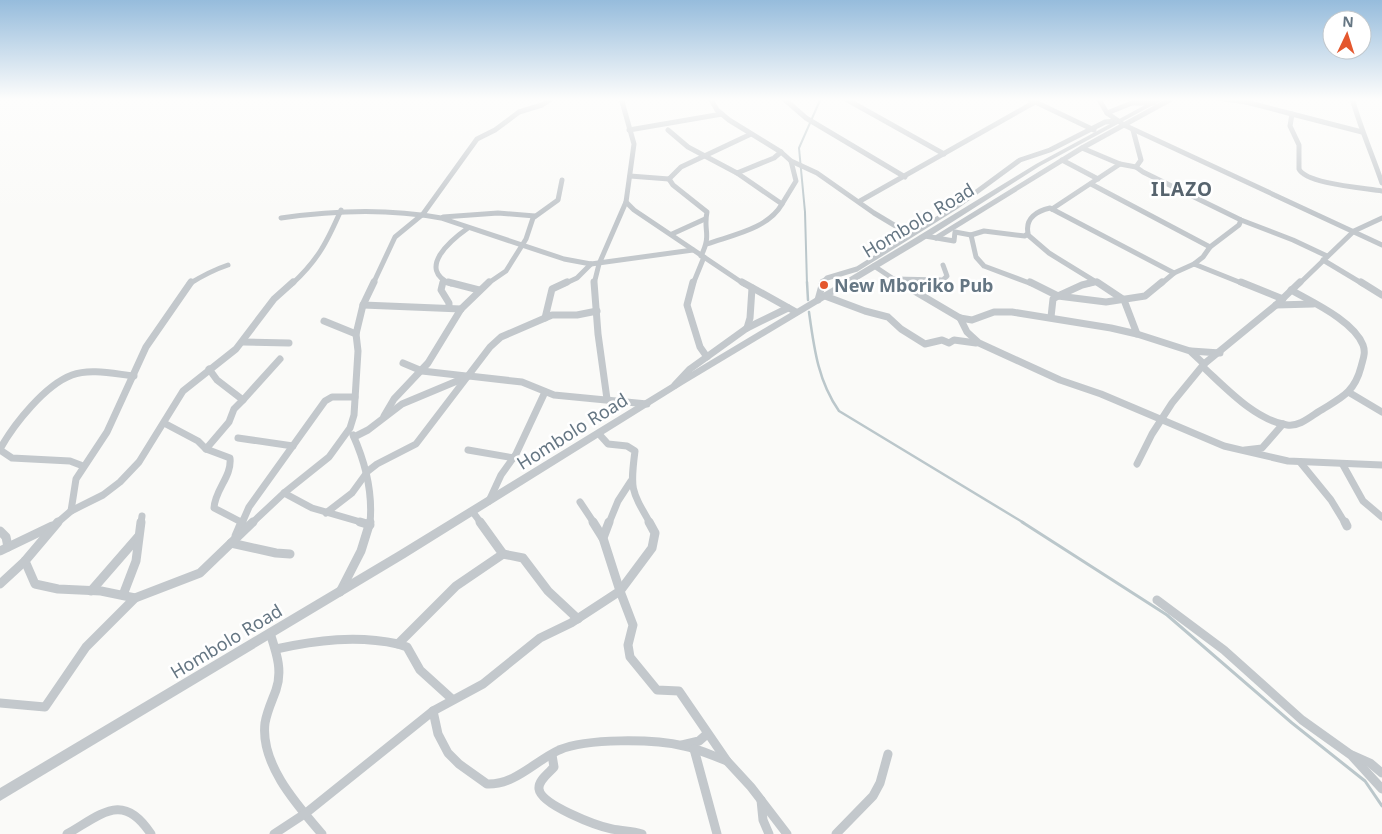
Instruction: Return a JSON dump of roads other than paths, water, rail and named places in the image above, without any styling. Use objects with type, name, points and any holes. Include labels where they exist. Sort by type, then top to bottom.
[{"type":"street","points":[[0,703],[45,707],[86,647],[135,598],[200,573],[284,493],[329,457],[350,428],[354,415],[358,351],[356,334],[363,305],[395,237],[423,214],[476,139],[480,137]]},
{"type":"street","points":[[607,399],[601,363],[594,284],[599,264],[626,202],[634,144],[631,137]]},
{"type":"street","points":[[676,137],[688,147],[737,173],[782,204]]},
{"type":"street","points":[[630,176],[669,179],[681,167],[745,137]]},
{"type":"street","points":[[756,137],[781,152],[791,161],[806,166],[860,201],[874,213],[909,234]]},
{"type":"street","points":[[841,137],[905,177]]},
{"type":"street","points":[[914,137],[944,154]]},
{"type":"street","points":[[860,201],[905,177],[971,137]]},
{"type":"street","name":"Hombolo Road","points":[[2,793],[191,682],[270,632],[472,512],[647,404],[792,310],[822,298],[1085,137]]},
{"type":"street","points":[[1091,137],[1075,144],[1020,160],[956,207],[909,234],[857,269],[827,278],[821,284],[822,298],[865,312],[888,317],[901,329],[925,344],[942,340],[949,343],[954,340],[979,343],[1060,380],[1095,392],[1239,451],[1300,462],[1382,465]]},
{"type":"street","points":[[1135,137],[1141,160],[1136,167]]},
{"type":"street","points":[[1148,137],[1382,244]]},
{"type":"street","points":[[1295,137],[1299,143],[1299,170],[1302,174],[1314,179],[1382,191]]},
{"type":"street","points":[[1365,137],[1382,183]]},
{"type":"street","points":[[936,238],[1062,160],[1075,144]]},
{"type":"street","points":[[1075,144],[1120,164],[1136,167],[1241,220],[1293,240],[1325,258],[1382,295]]},
{"type":"street","points":[[737,173],[774,158],[781,152]]},
{"type":"street","points":[[1062,160],[1098,180]]},
{"type":"street","points":[[707,244],[755,226],[776,213],[796,181],[791,161]]},
{"type":"street","points":[[1052,209],[1120,164]]},
{"type":"street","points":[[669,179],[673,185],[707,212],[705,219],[708,235],[707,244],[696,272],[687,306],[700,347],[707,357]]},
{"type":"street","points":[[384,416],[394,399],[422,371],[461,309],[479,290],[506,271],[523,245],[532,220],[557,201],[562,180]]},
{"type":"street","points":[[1091,184],[1210,246]]},
{"type":"street","points":[[626,202],[634,210],[702,256],[752,288],[792,310]]},
{"type":"street","points":[[1137,334],[1124,300],[1034,243],[1028,235],[1026,222],[1045,209],[1052,209],[1174,273]]},
{"type":"street","points":[[0,584],[25,561],[55,524],[71,511],[103,495],[120,482],[139,462],[183,391],[243,342],[281,290],[299,278],[320,254],[333,231],[341,210]]},
{"type":"street","points":[[281,218],[341,210],[398,211],[423,214],[441,218],[564,259],[591,264],[693,250]]},
{"type":"street","points":[[441,218],[498,213],[535,216]]},
{"type":"street","points":[[1137,464],[1172,402],[1204,365],[1283,299],[1354,231],[1382,218]]},
{"type":"street","points":[[672,234],[705,219]]},
{"type":"street","points":[[971,235],[976,257],[984,266],[1025,280],[1058,296],[1106,302],[1149,294],[1174,273],[1194,264],[1203,257],[1210,246],[1239,225],[1241,220]]},
{"type":"street","points":[[468,228],[456,235],[445,247],[436,261],[437,273],[443,280],[479,290]]},
{"type":"street","points":[[925,236],[954,241],[955,232],[971,235],[984,231],[1016,236],[1028,235]]},
{"type":"street","points":[[545,318],[552,289],[577,278],[591,264]]},
{"type":"street","points":[[1194,264],[1283,299]]},
{"type":"street","points":[[71,511],[76,479],[107,432],[150,339],[187,284],[201,278],[208,271],[228,265]]},
{"type":"street","points":[[894,279],[943,280],[946,276],[943,265]]},
{"type":"street","points":[[874,266],[960,318],[972,320],[1002,311],[1051,317],[1137,334],[1190,351],[1220,353]]},
{"type":"street","points":[[443,280],[441,290],[450,303],[449,308]]},
{"type":"street","points":[[1051,317],[1054,299],[1082,285],[1096,282]]},
{"type":"street","points":[[747,328],[750,318],[752,288]]},
{"type":"street","points":[[1190,351],[1246,403],[1267,417],[1283,424],[1292,425],[1302,422],[1350,393],[1358,382],[1365,352],[1348,325],[1292,290]]},
{"type":"street","points":[[1276,305],[1315,304]]},
{"type":"street","points":[[363,305],[461,309]]},
{"type":"street","points":[[673,387],[690,369],[747,328],[792,310]]},
{"type":"street","points":[[326,513],[352,493],[368,471],[384,460],[416,444],[490,347],[502,337],[556,314],[577,315],[597,311]]},
{"type":"street","points":[[960,318],[967,332],[979,343]]},
{"type":"street","points":[[324,321],[356,334]]},
{"type":"street","points":[[243,342],[289,343]]},
{"type":"street","points":[[206,449],[229,422],[234,409],[280,359]]},
{"type":"street","points":[[403,363],[422,371],[513,380],[529,384],[554,395],[647,404]]},
{"type":"street","points":[[208,369],[217,380],[243,400]]},
{"type":"street","points":[[83,466],[70,461],[12,458],[0,449],[9,435],[37,402],[70,377],[90,374],[134,376]]},
{"type":"street","points":[[354,437],[368,430],[402,404],[469,376]]},
{"type":"street","points":[[489,501],[501,475],[514,458],[545,392]]},
{"type":"street","points":[[1350,393],[1382,412]]},
{"type":"street","points":[[233,541],[249,507],[328,398],[355,397]]},
{"type":"street","points":[[164,423],[198,441],[206,449],[230,458],[231,469],[214,497],[214,508],[241,522]]},
{"type":"street","points":[[1239,451],[1262,448],[1283,424]]},
{"type":"street","points":[[340,592],[370,525],[368,471],[350,428]]},
{"type":"street","points":[[274,834],[306,813],[432,711],[482,684],[540,638],[578,619],[620,591],[643,562],[654,540],[654,528],[633,494],[631,480],[635,451],[633,448],[609,446],[603,442],[599,434]]},
{"type":"street","points":[[238,438],[293,446]]},
{"type":"street","points":[[468,450],[514,458]]},
{"type":"street","points":[[1300,462],[1331,500],[1347,526]]},
{"type":"street","points":[[1343,465],[1363,501],[1382,518]]},
{"type":"street","points":[[603,538],[618,501],[631,480]]},
{"type":"street","points":[[284,493],[300,503],[326,513],[370,525]]},
{"type":"street","points":[[580,502],[603,538],[633,625],[628,646],[630,657],[657,690],[679,691],[727,761],[761,800],[787,834]]},
{"type":"street","points":[[472,512],[503,554],[523,558],[542,587],[562,608],[578,619]]},
{"type":"street","points":[[123,595],[136,561],[142,516]]},
{"type":"street","points":[[4,549],[55,524]]},
{"type":"street","points":[[0,531],[6,537],[4,549]]},
{"type":"street","points":[[91,590],[138,537]]},
{"type":"street","points":[[233,541],[276,553],[290,554]]},
{"type":"street","points":[[398,644],[456,586],[503,554]]},
{"type":"street","points":[[25,561],[35,584],[58,590],[91,590],[135,598]]},
{"type":"street","points":[[1157,600],[1224,650],[1302,720],[1351,755],[1382,789]]},
{"type":"street","points":[[270,632],[276,649],[279,677],[267,713],[265,735],[269,752],[280,777],[322,834]]},
{"type":"street","points":[[276,649],[315,640],[383,639],[407,647],[410,656],[426,678],[452,699]]},
{"type":"street","points":[[432,711],[437,735],[443,748],[460,766],[471,770],[483,782],[490,784],[508,779],[568,747],[589,744],[661,741],[682,745],[727,761]]},
{"type":"street","points":[[682,745],[699,742],[708,734]]},
{"type":"street","points":[[694,750],[717,834]]},
{"type":"street","points":[[836,834],[872,796],[880,783],[888,754]]},
{"type":"street","points":[[552,755],[554,767],[540,785],[539,789],[542,795],[573,815],[608,828],[642,834]]},
{"type":"street","points":[[1351,755],[1370,763],[1382,773]]},
{"type":"street","points":[[761,800],[763,820],[770,834]]},
{"type":"street","points":[[70,833],[111,810],[120,808],[135,811],[144,821],[151,834]]},
{"type":"waterway","points":[[804,137],[799,148],[805,212],[807,284]]},
{"type":"waterway","points":[[807,282],[808,300]]},
{"type":"waterway","points":[[809,312],[818,364],[826,388],[839,411],[1024,523]]},
{"type":"waterway","points":[[1022,522],[1167,615],[1292,723],[1365,781],[1382,806]]},
{"type":"place","name":"New Mboriko Pub","points":[[824,285]]},
{"type":"district","name":"ILAZO","points":[[1182,189]]}]
